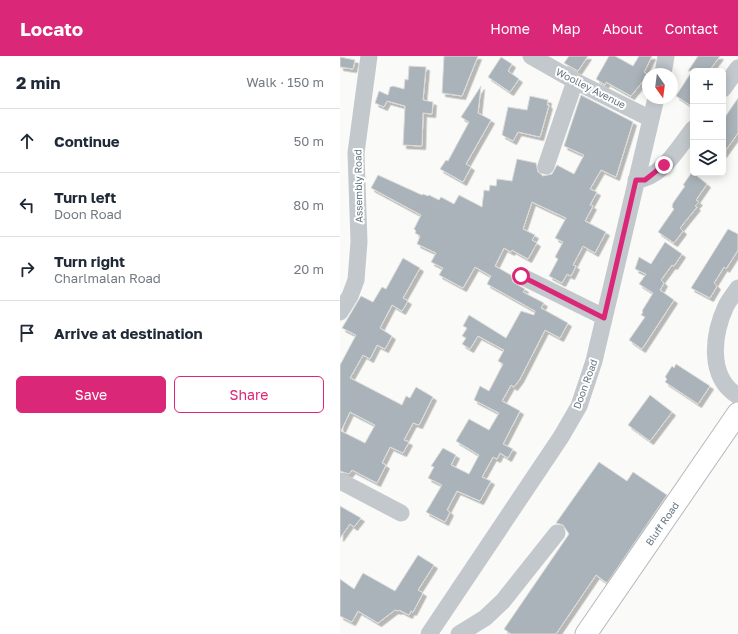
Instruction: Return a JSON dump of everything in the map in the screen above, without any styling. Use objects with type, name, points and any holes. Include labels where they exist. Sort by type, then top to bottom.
[{"type":"main road","name":"Bluff Road","points":[[586,634],[738,413]]},
{"type":"street","name":"Assembly Road","points":[[340,312],[350,296],[356,280],[359,242],[356,153],[369,56]]},
{"type":"street","name":"Woolley Avenue","points":[[531,56],[575,81],[651,119]]},
{"type":"street","points":[[664,68],[666,56]]},
{"type":"street","points":[[726,85],[738,68]]},
{"type":"street","points":[[546,166],[575,81]]},
{"type":"street","name":"Doon Road","points":[[429,634],[561,437],[579,406],[604,318],[655,104]]},
{"type":"street","points":[[636,180],[645,180],[664,165],[690,133]]},
{"type":"street","points":[[521,276],[604,318]]},
{"type":"street","points":[[738,288],[726,306],[719,326],[715,359],[724,383],[733,393],[738,396]]},
{"type":"street","points":[[340,481],[401,513]]},
{"type":"street","points":[[459,634],[485,618],[503,601],[557,533]]},
{"type":"building","points":[[444,56],[478,56],[462,96],[442,93]]},
{"type":"building","points":[[569,56],[588,56],[578,71],[564,63]]},
{"type":"building","points":[[609,56],[615,56],[633,66],[639,56],[652,56],[646,68],[642,68],[642,82],[631,96],[606,82],[605,85],[596,79]]},
{"type":"building","points":[[698,56],[720,56],[711,68],[690,68]]},
{"type":"building","points":[[340,57],[355,60],[353,69],[340,67]]},
{"type":"building","points":[[501,57],[512,64],[508,71],[519,79],[510,92],[488,77]]},
{"type":"building","points":[[409,66],[426,67],[423,100],[433,102],[432,114],[423,113],[422,146],[403,145],[405,106],[387,101],[384,107],[375,103],[379,91],[388,95],[390,87],[393,86],[404,89],[405,79],[408,80]]},
{"type":"building","points":[[690,74],[690,105],[678,97],[678,93]]},
{"type":"building","points":[[481,86],[478,113],[491,120],[466,164],[471,167],[463,182],[440,169],[446,160],[448,161],[469,122],[461,117]]},
{"type":"building","points":[[581,95],[633,122],[616,177],[601,170],[590,189],[597,192],[590,205],[593,206],[585,221],[606,232],[595,253],[583,246],[573,265],[576,266],[571,276],[567,274],[562,283],[549,276],[558,259],[555,257],[563,242],[555,238],[566,218],[532,202],[523,229],[535,235],[532,240],[537,243],[528,259],[512,250],[511,252],[504,248],[495,266],[511,275],[513,282],[525,289],[523,292],[544,303],[541,308],[568,323],[560,338],[545,330],[520,379],[514,387],[511,385],[502,401],[520,411],[503,444],[513,449],[508,458],[500,453],[497,459],[493,457],[482,477],[491,481],[480,501],[457,491],[447,510],[450,512],[445,522],[426,512],[442,485],[428,478],[434,467],[431,466],[443,448],[456,455],[451,465],[469,474],[479,455],[456,441],[469,419],[489,430],[499,413],[474,400],[480,386],[489,391],[503,364],[498,361],[504,350],[478,336],[470,349],[462,344],[466,338],[462,336],[467,328],[463,326],[469,315],[506,338],[521,311],[534,315],[535,311],[487,284],[491,276],[475,267],[463,288],[439,275],[443,268],[431,262],[436,253],[417,244],[420,236],[415,233],[416,231],[414,229],[421,215],[371,188],[378,175],[422,195],[429,195],[439,200],[441,197],[454,204],[459,195],[482,207],[484,190],[489,191],[490,185],[496,186],[497,179],[512,181],[517,159],[536,163],[538,172],[543,176],[552,174],[557,165],[574,174],[584,155],[564,146]]},
{"type":"building","points":[[530,96],[548,100],[547,105],[549,105],[540,137],[518,132],[513,141],[502,135],[508,107],[527,110]]},
{"type":"building","points":[[738,98],[738,133],[726,150],[726,140],[726,116]]},
{"type":"building","points":[[690,175],[697,176],[707,184],[696,200],[699,202],[695,206],[697,207],[680,228],[683,231],[674,243],[658,232],[674,209],[672,207],[673,203],[685,186],[683,185]]},
{"type":"building","points":[[728,229],[738,234],[738,250],[726,269],[724,267],[714,283],[717,286],[710,298],[691,288]]},
{"type":"building","points":[[665,242],[682,254],[674,266],[672,265],[661,280],[664,283],[660,290],[674,300],[642,349],[629,340],[645,317],[641,315],[643,312],[642,311],[653,293],[639,284],[646,274],[635,269],[639,257],[651,264]]},
{"type":"building","points":[[403,258],[420,268],[403,298],[408,301],[402,311],[392,305],[380,328],[392,336],[385,349],[377,345],[370,359],[363,355],[350,378],[402,405],[406,396],[410,398],[416,387],[433,397],[419,425],[413,423],[404,440],[409,442],[403,453],[390,447],[382,463],[386,465],[377,483],[352,470],[349,474],[340,471],[340,365],[356,335],[342,328],[361,296],[373,302],[382,287],[386,289]],"holes":[[[350,412],[375,425],[365,443],[341,431]]]},
{"type":"building","points":[[676,364],[710,386],[698,404],[665,382],[667,379],[665,377],[672,366],[674,368]]},
{"type":"building","points":[[650,395],[672,412],[650,441],[628,425]]},
{"type":"building","points":[[599,462],[627,481],[633,472],[667,495],[607,583],[596,575],[556,634],[511,634],[504,629],[569,534],[563,525],[556,523]]},
{"type":"building","points":[[340,506],[361,518],[354,527],[350,524],[340,538]]},
{"type":"building","points":[[418,555],[434,565],[418,590],[423,593],[413,612],[411,611],[409,615],[399,610],[395,610],[378,623],[358,611],[352,622],[340,616],[340,579],[354,589],[363,573],[395,591]]},
{"type":"route","points":[[521,276],[604,318],[636,180],[645,180],[664,165]]}]
